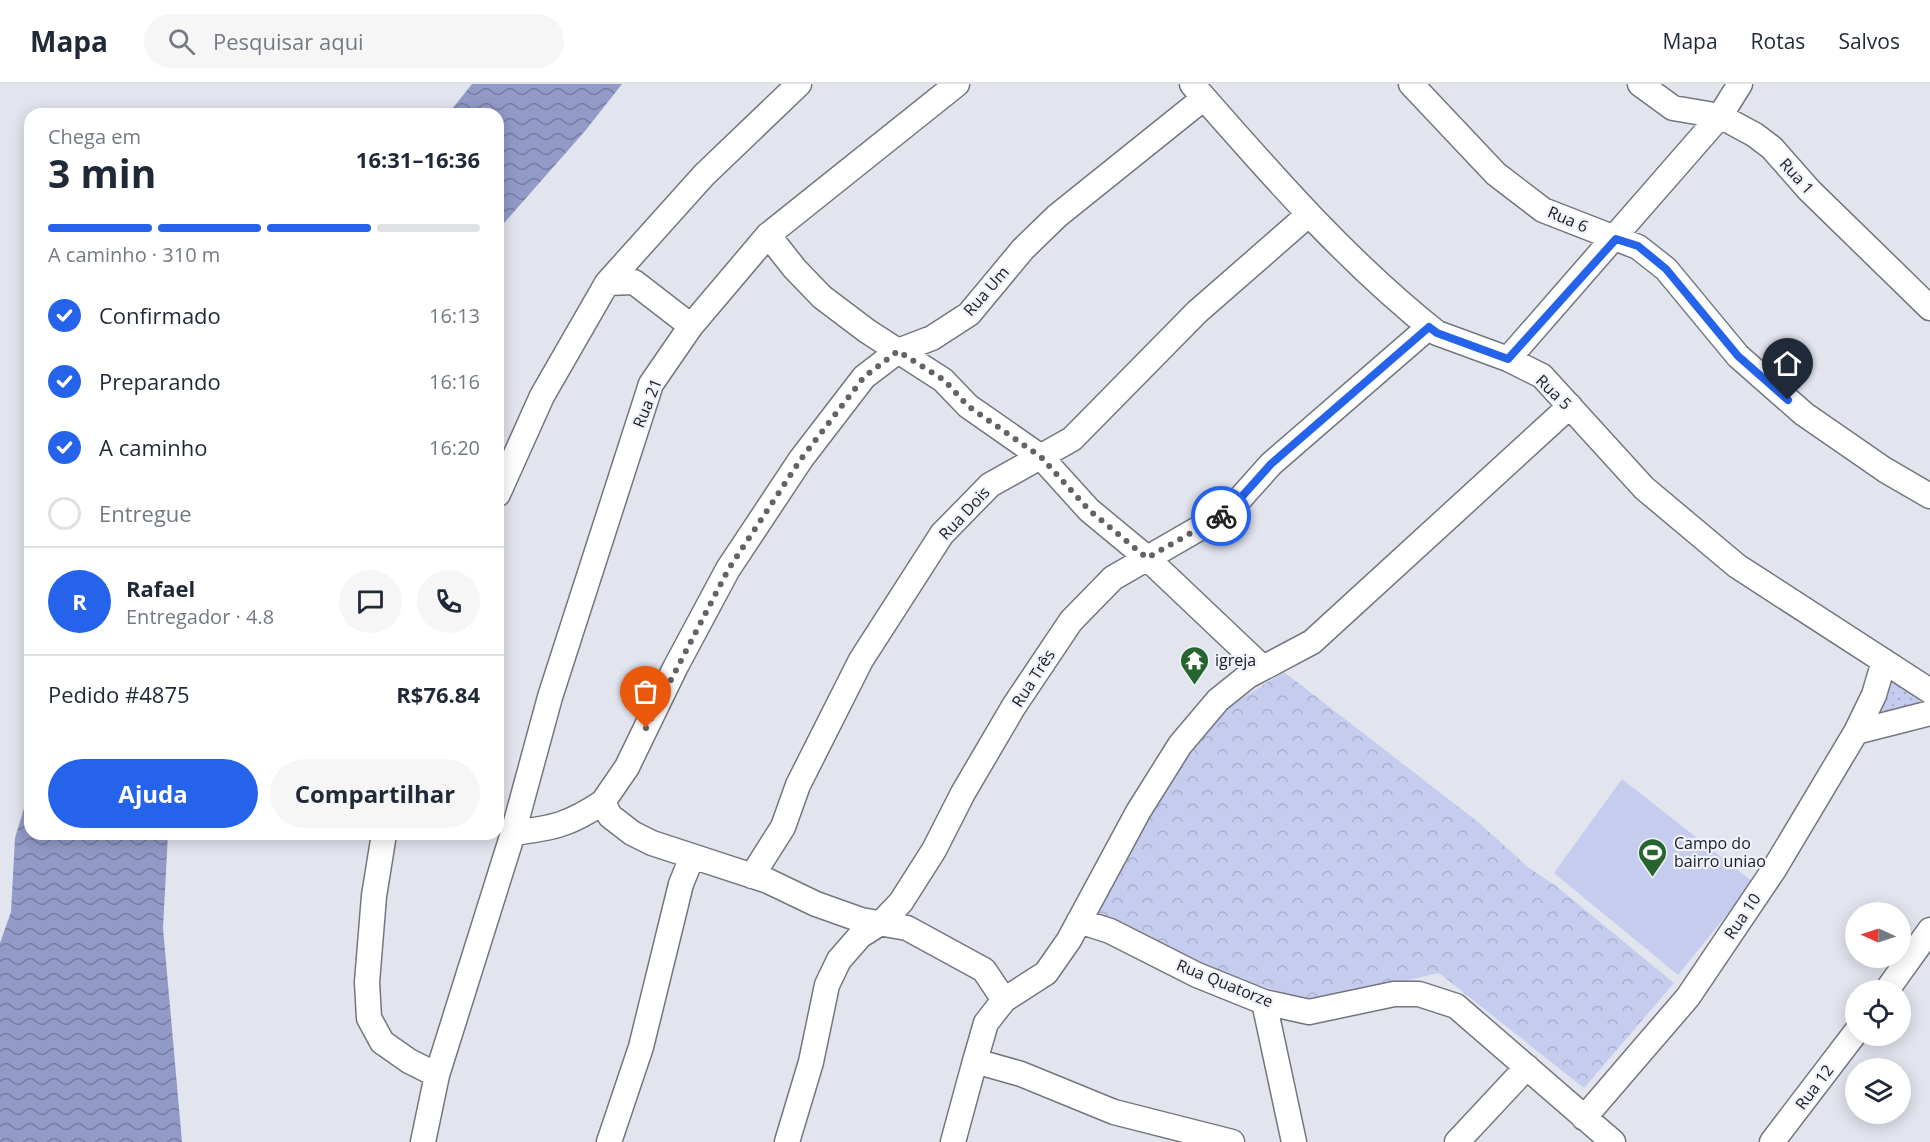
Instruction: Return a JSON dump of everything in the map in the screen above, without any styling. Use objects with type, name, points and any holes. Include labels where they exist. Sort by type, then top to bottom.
[{"type":"street","points":[[504,481],[542,396],[607,283],[704,175],[799,84]]},
{"type":"street","name":"Rua 21","points":[[423,1142],[437,1075],[513,833],[550,697],[651,384],[691,326],[768,235],[957,84]]},
{"type":"street","name":"Rua 6","points":[[1411,84],[1496,174],[1544,210],[1638,246],[1666,269],[1738,356],[1804,414],[1885,470],[1930,496]]},
{"type":"street","name":"Rua 1","points":[[1640,84],[1673,108],[1720,116],[1755,135],[1772,148],[1809,190],[1930,309]]},
{"type":"street","points":[[1508,359],[1616,239],[1648,195],[1720,116],[1740,84]]},
{"type":"street","name":"Rua 5","points":[[1198,91],[1308,215],[1384,290],[1429,327],[1437,333],[1508,359],[1542,376],[1644,488],[1737,566],[1930,691]]},
{"type":"street","name":"Rua Um","points":[[603,802],[627,767],[675,668],[734,560],[801,459],[864,377],[898,351],[932,338],[969,314],[1023,249],[1198,91]]},
{"type":"street","name":"Rua Dois","points":[[752,876],[783,826],[798,785],[861,660],[942,534],[990,485],[1072,439],[1197,312],[1308,215]]},
{"type":"street","points":[[768,235],[795,269],[822,297],[898,351],[944,380],[968,406],[1041,457],[1089,510],[1147,558],[1263,668]]},
{"type":"street","points":[[607,283],[634,282],[691,326]]},
{"type":"street","name":"Rua Três","points":[[787,1142],[811,1062],[827,986],[839,960],[860,936],[882,922],[901,902],[934,850],[963,793],[1014,706],[1071,621],[1113,578],[1229,511],[1271,464],[1429,327]]},
{"type":"street","points":[[953,1142],[986,1023],[1004,1000],[1046,973],[1079,921],[1138,812],[1180,745],[1218,700],[1248,676],[1312,642],[1569,406]]},
{"type":"street","name":"Rua 10","points":[[1584,1118],[1688,997],[1773,871],[1856,732],[1874,695],[1884,661]]},
{"type":"street","points":[[1856,732],[1930,713]]},
{"type":"street","points":[[513,833],[576,821],[603,802],[610,816],[632,833],[692,857],[752,876],[861,920],[907,928],[984,970],[1004,1000]]},
{"type":"street","points":[[383,840],[374,896],[367,982],[369,1018],[382,1042],[409,1061],[437,1075]]},
{"type":"street","points":[[609,1142],[641,1047],[681,885],[692,857]]},
{"type":"street","name":"Rua Quatorze","points":[[1079,921],[1110,931],[1197,975],[1264,1002],[1309,1012],[1394,994],[1419,994],[1456,1006],[1612,1142]]},
{"type":"street","points":[[1894,980],[1930,930]]},
{"type":"street","points":[[1264,1002],[1294,1142]]},
{"type":"street","name":"Rua 12","points":[[1772,1142],[1845,1046]]},
{"type":"street","points":[[975,1061],[1021,1074],[1114,1112],[1232,1142]]},
{"type":"street","points":[[1457,1142],[1527,1067]]},
{"type":"green space","points":[[1885,666],[1915,684],[1930,709],[1865,726]]},
{"type":"green space","points":[[1284,672],[1478,822],[1529,868],[1556,886],[1674,983],[1584,1088],[1439,973],[1311,1002],[1206,968],[1097,914],[1159,794],[1227,708]]},
{"type":"green space","name":"Campo do bairro uniao","points":[[1622,779],[1753,882],[1678,975],[1554,873]]},
{"type":"water","points":[[472,84],[622,84],[585,131],[504,223],[504,108],[453,108]]},
{"type":"water","points":[[24,808],[24,840],[168,840],[163,928],[182,1142],[0,1142],[0,943],[11,912],[15,838]]},
{"type":"way so far","points":[[646,728],[675,668],[728,570],[801,459],[864,377],[898,351],[944,380],[968,406],[1004,434],[1041,457],[1089,510],[1147,558],[1221,516]]},
{"type":"place","name":"igreja","points":[[1194,686]]},
{"type":"place","name":"Campo do bairro uniao","points":[[1653,878]]},
{"type":"route","points":[[1221,516],[1229,511],[1271,464],[1399,350],[1429,327],[1437,333],[1508,359],[1616,239],[1638,246],[1666,269],[1738,356],[1788,400]]}]
